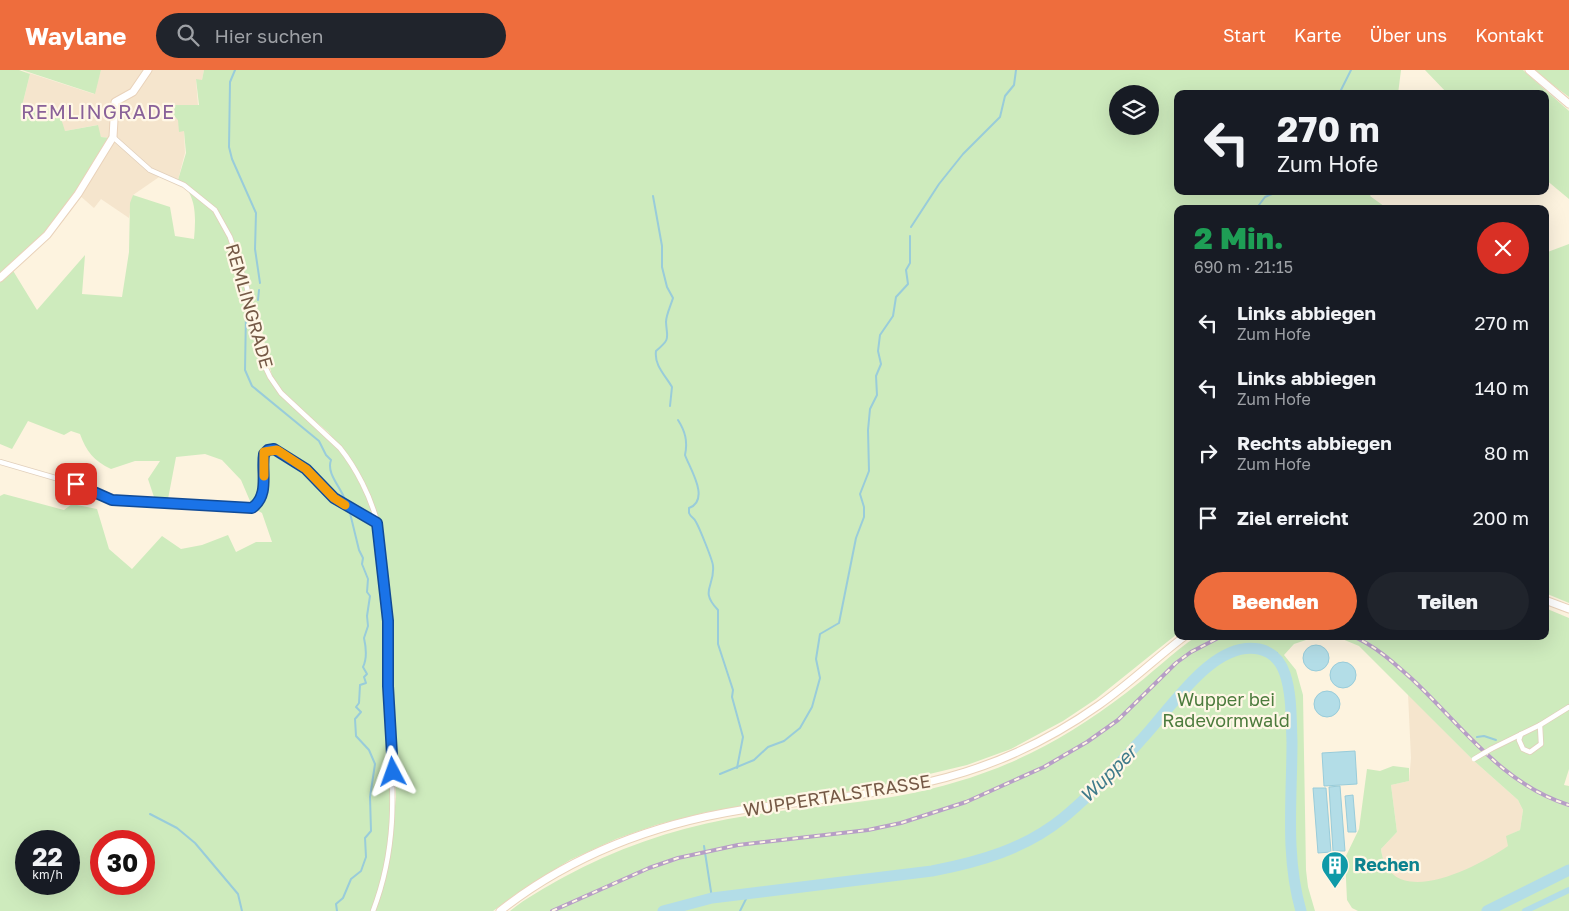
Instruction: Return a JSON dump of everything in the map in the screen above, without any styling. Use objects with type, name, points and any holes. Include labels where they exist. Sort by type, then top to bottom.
[{"type":"main road","points":[[0,278],[12,269],[58,222],[78,194],[113,137],[115,102],[133,92],[148,70]]},
{"type":"main road","points":[[1529,70],[1569,104]]},
{"type":"main road","points":[[1549,602],[1569,609]]},
{"type":"main road","name":"WUPPERTALSTRASSE","points":[[500,911],[572,864],[617,843],[657,829],[740,811],[904,788],[960,774],[999,760],[1044,739],[1093,709],[1180,640]]},
{"type":"street","name":"REMLINGRADE","points":[[113,137],[150,170],[184,185],[196,193],[220,217],[230,237],[250,296],[262,358],[270,377],[281,393],[327,434],[347,457],[371,505],[377,523],[388,621],[388,686],[394,797],[387,864],[373,911]]},
{"type":"street","points":[[0,462],[76,484],[112,500],[252,508],[262,495],[264,454],[268,450],[274,449],[306,469],[334,498],[377,523]]},
{"type":"street","points":[[1474,758],[1540,725],[1569,707]]},
{"type":"street","points":[[1521,734],[1519,740],[1521,747],[1528,752],[1533,751],[1541,744],[1540,725]]},
{"type":"shaded area","points":[[101,70],[204,70],[202,80],[196,80],[198,105],[173,105],[172,115],[179,120],[179,131],[184,131],[185,153],[178,180],[162,175],[133,195],[129,218],[101,199],[94,208],[78,194],[111,138],[101,137],[97,125],[65,131],[22,106],[30,74],[23,71],[94,94]]},
{"type":"shaded area","points":[[1408,694],[1473,760],[1518,800],[1523,810],[1520,830],[1507,836],[1510,845],[1467,875],[1438,890],[1421,895],[1399,888],[1393,883],[1387,876],[1381,849],[1397,832],[1391,785],[1409,781],[1411,758]]},
{"type":"green space","points":[[0,70],[19,70],[30,74],[22,106],[58,109],[65,131],[98,125],[101,137],[111,138],[77,193],[40,239],[0,274]]},
{"type":"green space","points":[[22,70],[101,70],[95,94]]},
{"type":"green space","points":[[204,70],[1401,70],[1398,90],[1174,90],[1174,195],[1371,195],[1382,205],[1174,205],[1174,636],[1096,699],[1063,721],[1011,749],[967,765],[867,789],[707,812],[656,825],[616,839],[570,860],[493,911],[374,911],[389,863],[396,797],[390,686],[390,616],[377,523],[386,589],[391,743],[391,840],[373,911],[0,911],[0,496],[4,494],[64,510],[72,504],[97,509],[109,549],[132,569],[162,536],[181,549],[202,545],[228,535],[236,552],[256,542],[272,542],[262,513],[253,508],[241,480],[222,460],[205,454],[176,457],[168,499],[155,500],[148,479],[160,461],[135,461],[111,469],[91,455],[80,434],[71,431],[64,435],[28,421],[12,449],[0,444],[0,278],[12,269],[37,310],[85,255],[82,294],[122,297],[129,252],[130,203],[133,195],[170,207],[175,236],[194,239],[194,206],[189,192],[178,180],[186,153],[184,131],[179,132],[178,120],[172,114],[173,105],[199,105],[196,79],[202,80]],"holes":[[[251,300],[253,304],[256,303],[273,381],[281,392],[274,385],[261,357]],[[285,395],[328,432],[348,456]]]},
{"type":"green space","points":[[1425,70],[1523,70],[1545,90],[1444,90]]},
{"type":"green space","points":[[1533,70],[1569,70],[1569,97]]},
{"type":"green space","points":[[1549,93],[1569,111],[1569,199],[1549,182]]},
{"type":"green space","points":[[1569,244],[1569,603],[1549,595],[1549,252]]},
{"type":"green space","points":[[1549,610],[1569,618],[1569,769],[1564,785],[1569,786],[1569,911],[1358,911],[1352,908],[1347,900],[1345,858],[1359,829],[1367,769],[1380,771],[1393,766],[1409,768],[1409,781],[1391,785],[1397,832],[1381,849],[1387,868],[1399,878],[1415,882],[1434,880],[1474,866],[1508,846],[1506,836],[1520,830],[1523,810],[1518,800],[1473,760],[1359,646],[1345,640],[1549,640]]},
{"type":"green space","name":"Wupper bei Radevormwald","points":[[1192,640],[1306,640],[1294,644],[1284,655],[1296,670],[1303,695],[1306,870],[1308,887],[1315,911],[510,911],[536,893],[583,867],[623,849],[664,835],[756,814],[900,796],[979,775],[1024,756],[1066,734],[1106,708]]},
{"type":"water","points":[[1316,645],[1325,649],[1329,658],[1325,667],[1316,671],[1307,667],[1303,658],[1307,649]]},
{"type":"water","points":[[1343,662],[1352,666],[1356,675],[1352,684],[1343,688],[1334,684],[1330,675],[1334,666]]},
{"type":"water","points":[[1327,691],[1336,695],[1340,704],[1336,713],[1327,717],[1318,713],[1314,704],[1318,695]]},
{"type":"water","points":[[1355,751],[1357,784],[1324,786],[1322,753]]},
{"type":"water","points":[[1340,786],[1345,851],[1333,851],[1329,787]]},
{"type":"water","points":[[1313,788],[1326,788],[1331,852],[1318,853]]},
{"type":"water","points":[[1353,795],[1356,832],[1348,832],[1345,796]]},
{"type":"water","points":[[1342,855],[1343,879],[1332,880],[1330,856]]},
{"type":"waterway","points":[[235,70],[230,82],[229,147],[232,159],[256,213],[255,249],[260,283]]},
{"type":"waterway","points":[[911,227],[939,184],[963,154],[1000,117],[1005,96],[1014,85],[1016,70]]},
{"type":"waterway","points":[[1341,90],[1351,70]]},
{"type":"waterway","points":[[1259,205],[1265,197],[1270,195]]},
{"type":"waterway","points":[[653,196],[662,246],[662,267],[667,287],[673,298],[666,319],[667,338],[656,351],[658,365],[672,387],[670,406]]},
{"type":"waterway","points":[[720,774],[754,760],[768,747],[784,741],[800,728],[812,707],[820,678],[816,659],[820,634],[839,623],[856,538],[864,517],[864,507],[860,494],[869,471],[868,430],[870,409],[877,395],[876,376],[881,364],[878,351],[880,335],[893,316],[896,297],[908,284],[906,270],[910,263],[910,236]]},
{"type":"waterway","points":[[258,300],[259,290]]},
{"type":"waterway","points":[[246,312],[245,370],[252,386],[319,441],[326,455],[331,460],[332,475],[345,500]]},
{"type":"waterway","points":[[678,420],[685,436],[685,455],[697,483],[698,491],[698,498],[695,504],[689,508],[689,513],[698,525],[713,566],[709,598],[718,610],[718,644],[733,690],[732,697],[743,737],[737,768]]},
{"type":"waterway","points":[[337,911],[336,904],[343,898],[351,879],[361,871],[366,857],[365,838],[371,831],[370,797],[375,764],[369,750],[356,736],[355,719],[361,712],[356,707],[359,703],[360,685],[366,683],[364,677],[367,674],[363,667],[366,653],[364,638],[368,626],[367,616],[370,596],[367,592],[368,579],[362,564],[363,558],[359,550],[350,513]]},
{"type":"waterway","name":"Wupper","points":[[663,911],[712,898],[932,871],[967,863],[1017,846],[1048,829],[1084,800],[1104,781],[1193,680],[1225,655],[1242,649],[1259,649],[1272,655],[1281,665],[1289,690],[1292,742],[1291,848],[1296,890],[1301,911]]},
{"type":"waterway","name":"Wupper","points":[[1274,656],[1277,653]]},
{"type":"waterway","points":[[1477,737],[1484,736],[1496,740]]},
{"type":"waterway","points":[[150,814],[177,828],[195,843],[238,894],[242,911]]},
{"type":"waterway","points":[[704,846],[712,898]]},
{"type":"waterway","name":"Wupper","points":[[1487,911],[1569,870]]},
{"type":"waterway","points":[[1525,911],[1569,890]]},
{"type":"waterway","points":[[740,911],[749,893]]},
{"type":"railway","points":[[552,911],[649,868],[678,858],[738,845],[868,830],[901,823],[966,802],[1044,767],[1087,742],[1118,720],[1176,663],[1191,652],[1214,640]]},
{"type":"railway","points":[[1361,640],[1399,667],[1504,769],[1524,784],[1545,796],[1569,805]]},
{"type":"slow traffic","points":[[264,476],[264,452],[271,449],[277,450],[306,469],[334,498],[345,505]]},
{"type":"place","name":"Rechen","points":[[1335,889]]},
{"type":"district","name":"REMLINGRADE","points":[[98,112]]},
{"type":"route","points":[[76,484],[112,500],[252,508],[262,495],[264,452],[274,449],[285,454],[306,469],[339,502],[377,523],[386,589],[388,686],[393,772]]}]
